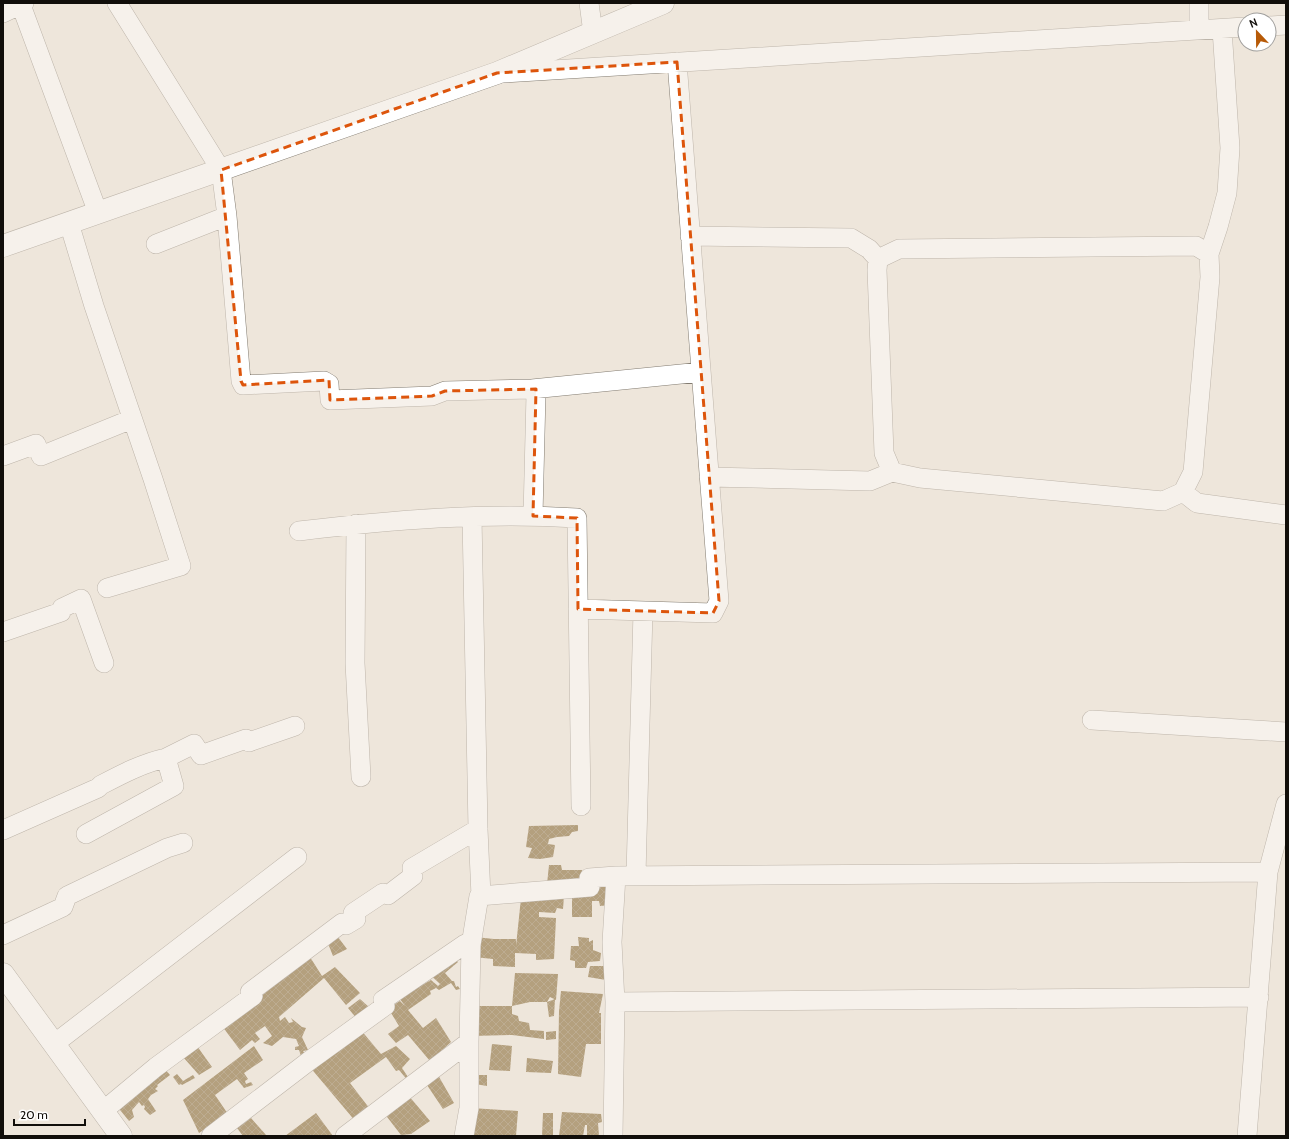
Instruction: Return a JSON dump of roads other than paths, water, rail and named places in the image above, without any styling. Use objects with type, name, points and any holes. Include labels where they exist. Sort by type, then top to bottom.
[{"type":"main road","points":[[3,246],[497,73],[663,3]]},
{"type":"main road","points":[[3,974],[121,1136]]},
{"type":"street","points":[[117,3],[221,170],[227,216],[241,381],[244,385],[324,381],[329,384],[330,400],[432,396],[445,391],[532,389],[701,372]]},
{"type":"street","points":[[589,3],[593,33]]},
{"type":"street","points":[[1199,3],[1199,30]]},
{"type":"street","points":[[3,13],[23,4],[98,212]]},
{"type":"street","points":[[497,73],[1237,28]]},
{"type":"street","points":[[709,477],[870,481],[892,472],[920,478],[1163,501],[1183,492],[1193,472],[1210,277],[1209,254],[1227,193],[1230,148],[1222,29]]},
{"type":"street","points":[[578,609],[713,613],[719,601],[677,62]]},
{"type":"street","points":[[156,244],[227,216]]},
{"type":"street","points":[[69,223],[94,306],[181,566],[107,588]]},
{"type":"street","points":[[690,236],[851,238],[869,249],[878,259],[877,270],[884,453],[892,472]]},
{"type":"street","points":[[878,259],[899,249],[1196,246],[1209,254]]},
{"type":"street","points":[[532,389],[536,394],[533,516]]},
{"type":"street","points":[[3,456],[36,444],[41,456],[132,419]]},
{"type":"street","points":[[1183,492],[1197,503],[1286,515]]},
{"type":"street","points":[[299,531],[356,524],[472,517],[533,516],[577,518],[582,806]]},
{"type":"street","points":[[464,1136],[469,1108],[471,945],[481,896],[478,829],[472,517]]},
{"type":"street","points":[[356,524],[355,663],[361,777]]},
{"type":"street","points":[[3,632],[62,612],[62,608],[80,600],[104,663]]},
{"type":"street","points":[[636,876],[643,611]]},
{"type":"street","points":[[1092,720],[1286,732]]},
{"type":"street","points":[[3,830],[98,788],[101,785],[137,767],[153,760],[166,758],[194,744],[201,755],[246,739],[249,742],[295,726]]},
{"type":"street","points":[[86,834],[174,786],[166,758]]},
{"type":"street","points":[[1247,1136],[1268,872],[1286,804]]},
{"type":"street","points":[[103,1111],[156,1066],[253,996],[250,992],[342,923],[346,925],[356,919],[353,913],[383,893],[388,895],[413,876],[412,868],[478,829]]},
{"type":"street","points":[[3,935],[63,907],[67,896],[167,848],[183,843]]},
{"type":"street","points":[[54,1044],[297,857]]},
{"type":"street","points":[[481,896],[590,887],[589,878],[616,876],[1268,872]]},
{"type":"street","points":[[613,1136],[615,1002],[612,942],[616,876]]},
{"type":"street","points":[[211,1136],[309,1061],[385,1006],[383,1000],[465,944],[471,945]]},
{"type":"street","points":[[615,1002],[1259,997]]},
{"type":"street","points":[[345,1136],[469,1042]]}]
